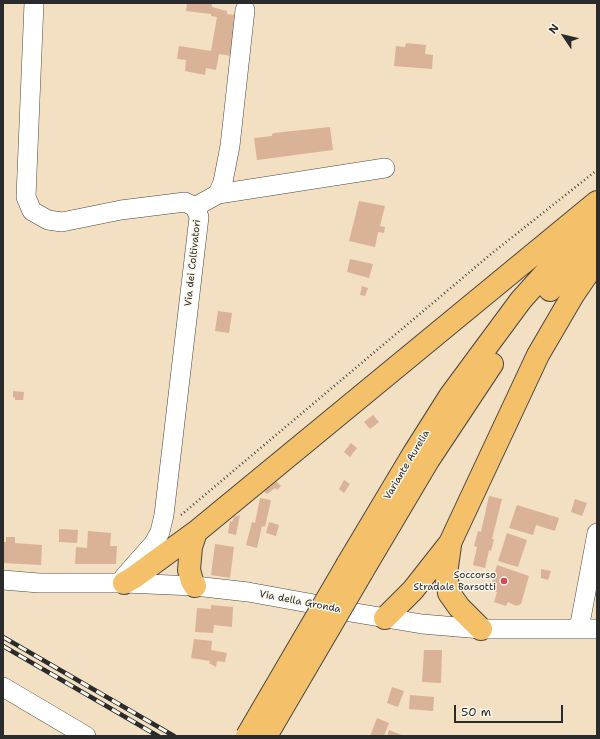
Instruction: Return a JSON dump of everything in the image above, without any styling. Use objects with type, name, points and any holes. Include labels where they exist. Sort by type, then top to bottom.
[{"type":"highway","points":[[120,583],[133,578],[196,532],[597,202]]},
{"type":"highway","name":"Variante Aurelia","points":[[266,736],[414,453],[450,396],[521,300],[597,216]]},
{"type":"highway","name":"Variante Aurelia","points":[[247,736],[355,568],[486,372],[553,286],[597,239]]},
{"type":"highway","points":[[385,618],[413,590],[450,543],[538,355],[573,295],[597,260]]},
{"type":"highway","points":[[195,586],[192,580],[189,562],[192,542],[196,532]]},
{"type":"highway","points":[[450,543],[446,574],[449,593],[459,607],[481,628]]},
{"type":"street","name":"Via dei Coltivatori","points":[[34,3],[26,197],[32,211],[48,220],[62,222],[175,202],[186,202],[194,207],[198,213],[199,221],[164,515],[160,532],[143,556],[120,583]]},
{"type":"street","points":[[218,194],[223,182],[230,146],[245,10]]},
{"type":"street","points":[[194,207],[218,194],[385,168]]},
{"type":"street","points":[[588,629],[597,533]]},
{"type":"street","name":"Via della Gronda","points":[[3,580],[40,583],[120,583],[195,586],[248,592],[422,624],[481,628],[588,629]]},
{"type":"street","points":[[3,686],[86,736]]},
{"type":"path","points":[[160,532],[468,272],[597,170]]},
{"type":"building","points":[[187,3],[212,3],[212,7],[227,11],[227,14],[236,15],[231,56],[219,54],[216,70],[206,68],[205,75],[185,71],[186,60],[177,59],[179,46],[211,51],[217,17],[211,16],[211,14],[186,11]]},
{"type":"building","points":[[406,43],[426,45],[425,54],[433,55],[432,69],[394,66],[396,46],[405,47]]},
{"type":"building","points":[[330,127],[333,150],[257,160],[254,138],[272,136],[274,133]]},
{"type":"building","points":[[359,201],[385,206],[380,226],[385,227],[384,233],[378,232],[375,247],[349,241]]},
{"type":"building","points":[[350,259],[373,264],[369,278],[347,272]]},
{"type":"building","points":[[362,286],[368,288],[365,296],[360,295]]},
{"type":"building","points":[[218,311],[232,313],[229,333],[215,331]]},
{"type":"building","points":[[13,391],[24,392],[23,400],[15,400],[13,397]]},
{"type":"building","points":[[373,415],[379,422],[370,429],[364,422]]},
{"type":"building","points":[[351,443],[357,448],[350,457],[344,452]]},
{"type":"building","points":[[344,480],[350,484],[344,493],[339,489]]},
{"type":"building","points":[[276,481],[281,486],[277,490],[275,488],[267,494],[264,491]]},
{"type":"building","points":[[489,496],[502,499],[492,539],[494,539],[491,551],[489,550],[485,568],[473,565],[477,547],[474,546],[478,531],[481,532]]},
{"type":"building","points":[[260,498],[271,500],[265,527],[262,526],[257,548],[246,545],[252,522],[255,523]]},
{"type":"building","points":[[575,499],[587,503],[582,516],[571,512]]},
{"type":"building","points":[[517,505],[559,518],[555,531],[536,525],[533,535],[509,528]]},
{"type":"building","points":[[240,515],[236,535],[228,533],[230,521],[232,522],[234,517]]},
{"type":"building","points":[[269,522],[279,525],[276,536],[266,533]]},
{"type":"building","points":[[59,529],[78,530],[77,543],[59,542]]},
{"type":"building","points":[[88,531],[111,533],[110,546],[117,546],[116,564],[75,564],[76,547],[87,548]]},
{"type":"building","points":[[507,533],[527,540],[518,567],[498,561]]},
{"type":"building","points":[[6,537],[15,537],[15,543],[42,545],[41,565],[3,563],[3,542],[6,542]]},
{"type":"building","points":[[215,544],[234,547],[230,578],[211,575]]},
{"type":"building","points":[[497,565],[529,576],[521,604],[516,606],[508,602],[506,606],[494,602],[497,592],[490,590]]},
{"type":"building","points":[[541,569],[551,571],[548,580],[541,578]]},
{"type":"building","points":[[211,605],[233,607],[232,627],[214,625],[213,633],[195,632],[197,608],[211,609]]},
{"type":"building","points":[[194,639],[212,641],[211,650],[227,653],[225,662],[217,661],[216,667],[209,663],[210,661],[191,658]]},
{"type":"building","points":[[424,650],[442,650],[441,683],[422,682]]},
{"type":"building","points":[[392,687],[404,691],[398,707],[387,703]]},
{"type":"building","points":[[410,695],[434,697],[433,711],[409,709]]},
{"type":"building","points":[[377,718],[389,723],[384,736],[370,736]]},
{"type":"building","points":[[389,730],[404,736],[387,736]]},
{"type":"railway","points":[[3,637],[174,736]]},
{"type":"railway","points":[[3,646],[158,736]]},
{"type":"place","name":"Soccorso Stradale Barsotti","points":[[504,581]]}]
